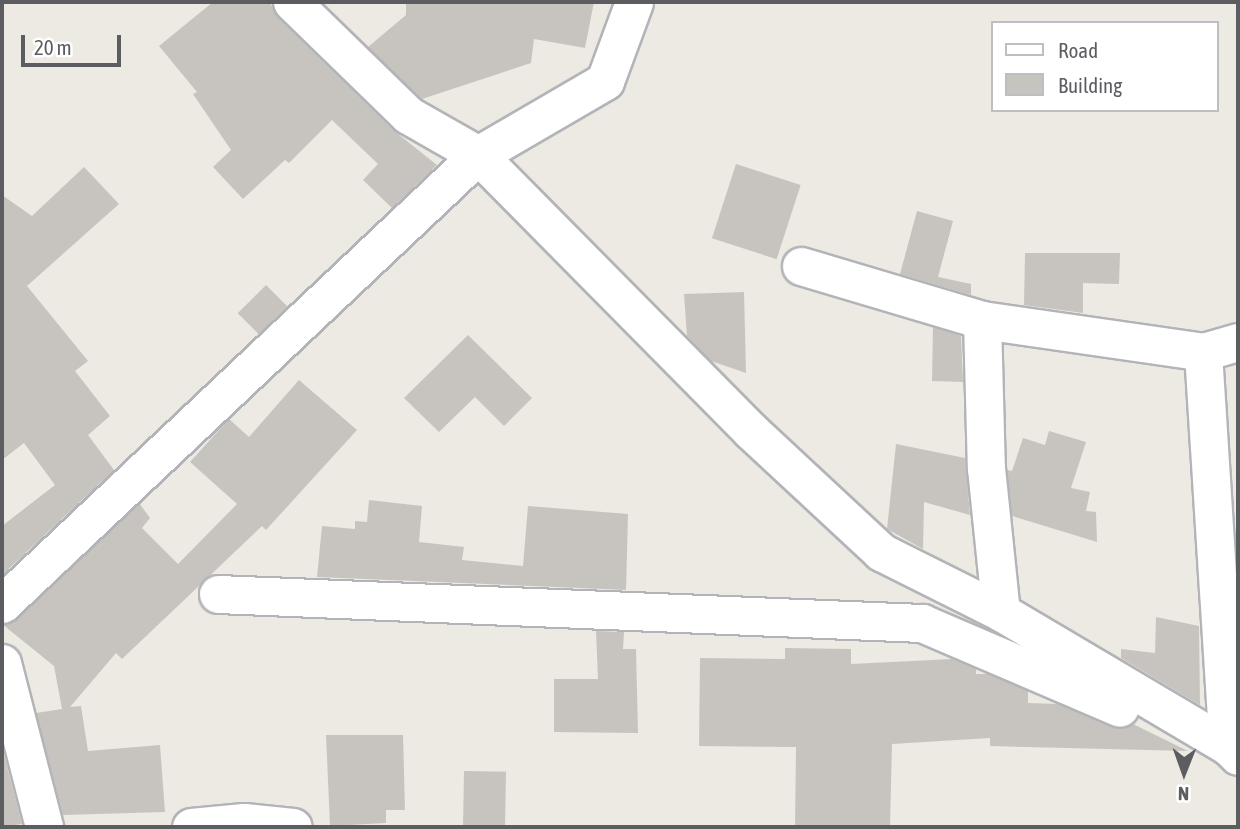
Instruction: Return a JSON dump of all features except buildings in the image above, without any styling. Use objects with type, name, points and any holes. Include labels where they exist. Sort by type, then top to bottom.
[{"type":"street","points":[[292,2],[408,115],[478,155],[751,431],[881,552],[1000,612],[1233,751]]},
{"type":"street","points":[[2,604],[478,155],[604,81],[634,2]]},
{"type":"street","points":[[801,266],[982,320],[1203,352],[1238,342]]},
{"type":"street","points":[[982,320],[986,468],[1000,612]]},
{"type":"street","points":[[1203,352],[1233,751]]},
{"type":"street","points":[[922,623],[930,576]]},
{"type":"street","points":[[218,594],[922,623],[1099,697],[1176,737],[1238,784]]},
{"type":"street","points":[[2,663],[44,827]]},
{"type":"street","points":[[191,827],[244,822],[293,827]]}]
